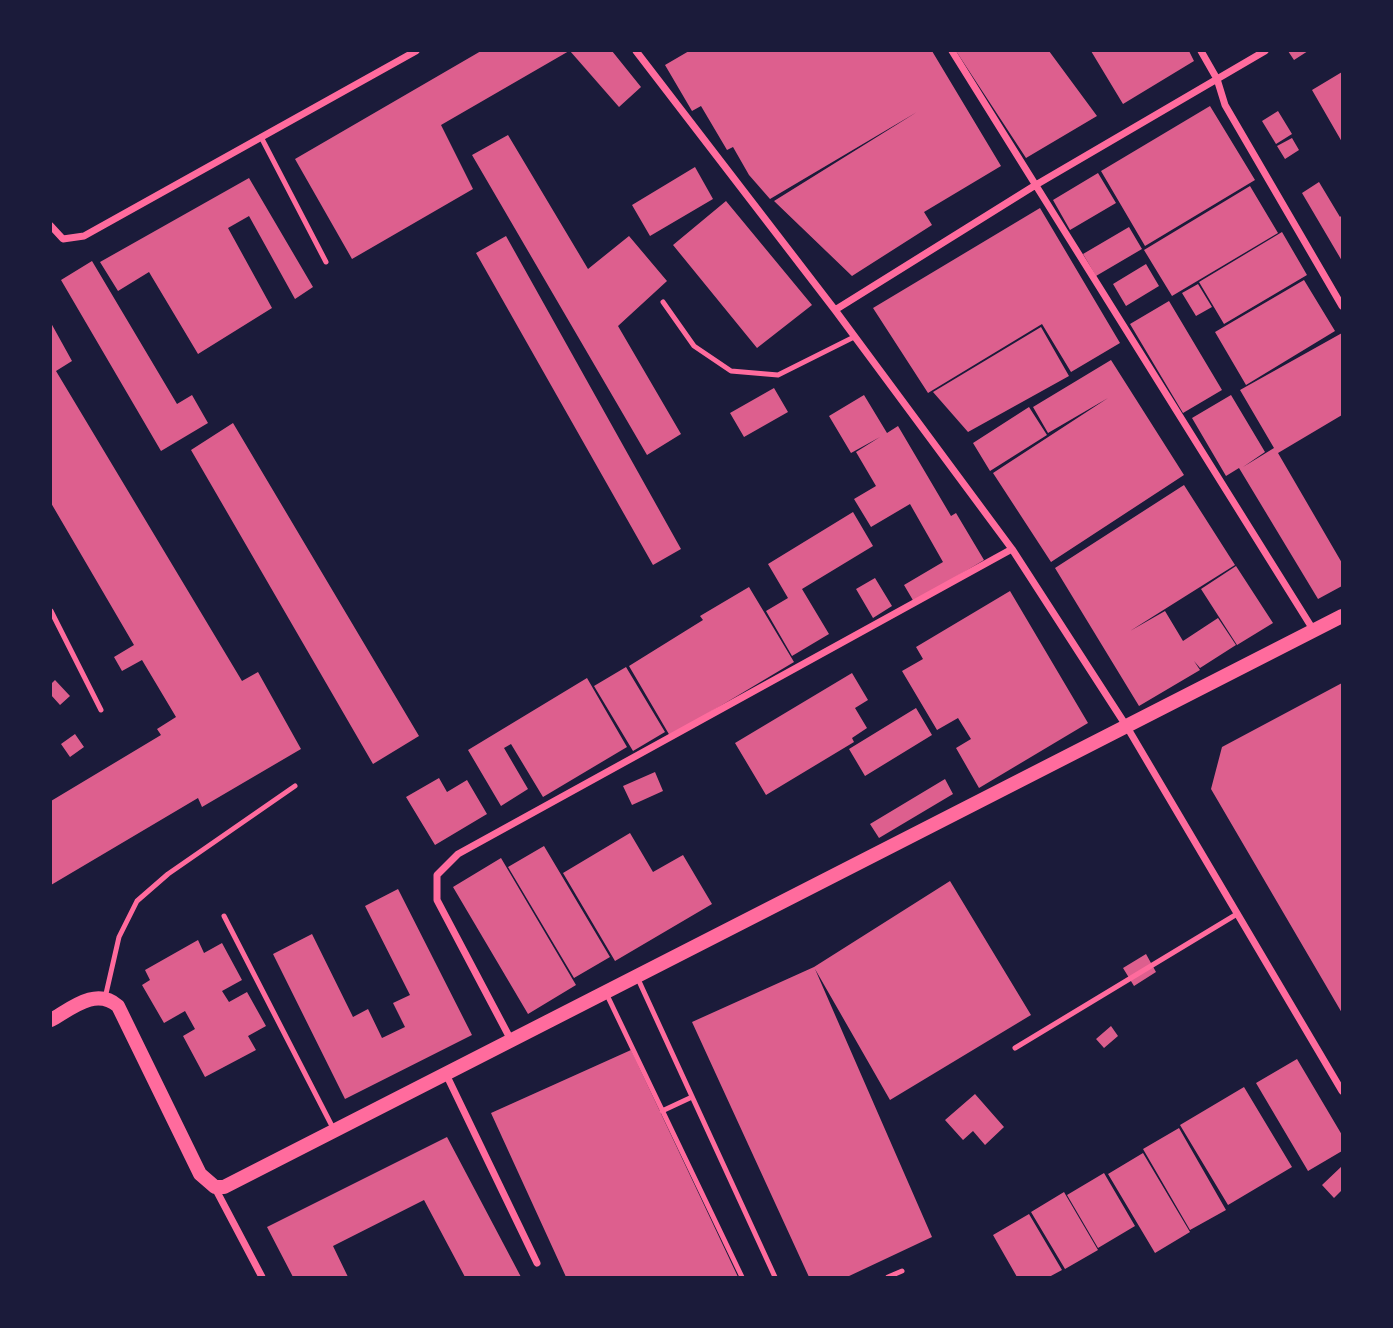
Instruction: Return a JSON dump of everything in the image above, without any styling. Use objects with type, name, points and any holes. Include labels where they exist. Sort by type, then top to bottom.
[{"type":"main road","points":[[51,1020],[87,1000],[105,998],[123,1013],[200,1174],[215,1187],[233,1185],[445,1072],[1342,616]]},
{"type":"street","points":[[51,226],[63,239],[84,236],[416,51]]},
{"type":"street","points":[[636,51],[835,310],[1012,549],[1127,727],[1342,1091]]},
{"type":"street","points":[[952,51],[1314,631]]},
{"type":"street","points":[[1201,51],[1217,79],[1225,105],[1342,306]]},
{"type":"street","points":[[835,310],[1034,186],[1265,51]]},
{"type":"street","points":[[510,1040],[437,900],[437,875],[458,853],[1012,549]]},
{"type":"street","points":[[445,1072],[537,1263]]},
{"type":"street","points":[[215,1187],[262,1277]]},
{"type":"lane","points":[[261,137],[326,262]]},
{"type":"lane","points":[[663,302],[694,346],[731,371],[778,374],[854,337]]},
{"type":"lane","points":[[51,611],[101,710]]},
{"type":"lane","points":[[105,998],[120,937],[137,901],[168,874],[295,786]]},
{"type":"lane","points":[[1015,1048],[1237,914]]},
{"type":"lane","points":[[224,916],[334,1130]]},
{"type":"lane","points":[[637,976],[775,1277]]},
{"type":"lane","points":[[606,992],[742,1277]]},
{"type":"lane","points":[[662,1111],[692,1097]]},
{"type":"lane","points":[[888,1277],[902,1271]]},
{"type":"building","points":[[481,51],[569,51],[441,125],[473,189],[352,259],[295,159]]},
{"type":"building","points":[[570,51],[612,51],[641,87],[619,107]]},
{"type":"building","points":[[689,51],[932,51],[1001,166],[924,212],[932,225],[852,276],[774,201],[917,112],[770,199],[749,175],[733,147],[727,150],[701,106],[692,111],[665,65]]},
{"type":"building","points":[[956,51],[1049,51],[1097,116],[1026,158]]},
{"type":"building","points":[[1091,51],[1189,51],[1194,61],[1123,104]]},
{"type":"building","points":[[1288,51],[1308,51],[1294,60]]},
{"type":"building","points":[[1342,72],[1342,142],[1312,90]]},
{"type":"building","points":[[1210,106],[1255,180],[1145,246],[1101,171]]},
{"type":"building","points":[[1278,111],[1292,134],[1276,144],[1262,121]]},
{"type":"building","points":[[508,135],[588,269],[629,236],[667,281],[618,326],[681,434],[647,455],[472,155]]},
{"type":"building","points":[[1292,138],[1299,150],[1285,159],[1277,146]]},
{"type":"building","points":[[695,167],[713,199],[650,236],[632,205]]},
{"type":"building","points":[[1098,173],[1116,203],[1070,230],[1053,200]]},
{"type":"building","points":[[249,178],[313,287],[295,299],[249,216],[228,228],[272,308],[198,354],[149,272],[118,291],[100,262]]},
{"type":"building","points":[[1319,182],[1340,217],[1342,215],[1342,261],[1302,193]]},
{"type":"building","points":[[1250,186],[1278,233],[1172,296],[1144,250]]},
{"type":"building","points":[[726,201],[812,305],[757,348],[673,245]]},
{"type":"building","points":[[1040,208],[1120,343],[1071,372],[1042,324],[928,393],[873,308]]},
{"type":"building","points":[[1129,227],[1142,249],[1096,276],[1083,254]]},
{"type":"building","points":[[1282,232],[1307,275],[1224,324],[1199,282]]},
{"type":"building","points":[[506,236],[681,549],[653,565],[476,253]]},
{"type":"building","points":[[92,261],[177,404],[192,395],[208,423],[161,451],[61,280]]},
{"type":"building","points":[[1146,264],[1159,286],[1126,306],[1113,284]]},
{"type":"building","points":[[1304,280],[1335,331],[1246,385],[1215,332]]},
{"type":"building","points":[[1198,284],[1212,307],[1196,316],[1182,293]]},
{"type":"building","points":[[1169,301],[1222,390],[1183,413],[1130,324]]},
{"type":"building","points":[[51,323],[72,361],[56,371],[242,681],[258,672],[301,749],[202,807],[198,798],[51,885],[51,801],[161,735],[157,729],[176,717],[142,660],[122,671],[114,657],[134,645],[51,503]]},
{"type":"building","points":[[1041,327],[1069,376],[968,432],[933,392]]},
{"type":"building","points":[[1342,333],[1342,415],[1278,453],[1342,563],[1342,586],[1318,599],[1239,468],[1226,476],[1192,418],[1231,395],[1265,452],[1243,467],[1274,448],[1240,390]]},
{"type":"building","points":[[1111,360],[1184,475],[1051,562],[993,473],[1108,398],[1048,433],[1033,407]]},
{"type":"building","points":[[774,388],[788,412],[744,437],[730,413]]},
{"type":"building","points":[[864,395],[887,433],[898,426],[951,516],[956,513],[984,560],[914,602],[904,585],[943,562],[910,504],[871,527],[854,499],[876,486],[856,452],[880,437],[851,453],[829,416]]},
{"type":"building","points":[[1029,407],[1047,435],[990,471],[973,443]]},
{"type":"building","points":[[233,423],[419,736],[373,764],[191,450]]},
{"type":"building","points":[[1184,485],[1235,565],[1130,631],[1165,611],[1183,641],[1218,618],[1236,645],[1200,668],[1194,661],[1200,670],[1139,706],[1055,568]]},
{"type":"building","points":[[853,512],[873,546],[802,589],[829,634],[792,656],[766,611],[788,598],[768,564]]},
{"type":"building","points":[[1236,566],[1273,623],[1237,645],[1201,589]]},
{"type":"building","points":[[875,578],[892,606],[873,618],[856,589]]},
{"type":"building","points":[[749,587],[794,662],[670,736],[629,666],[703,620],[700,616]]},
{"type":"building","points":[[1010,591],[1088,723],[979,788],[956,748],[971,739],[958,718],[937,730],[902,671],[923,659],[916,647]]},
{"type":"building","points":[[626,667],[665,732],[633,751],[594,686]]},
{"type":"building","points":[[852,673],[868,700],[855,708],[867,728],[852,738],[854,742],[766,795],[735,743]]},
{"type":"building","points":[[587,678],[627,747],[543,797],[511,744],[504,748],[528,789],[501,806],[468,750]]},
{"type":"building","points":[[55,680],[70,696],[60,705],[51,695],[51,684]]},
{"type":"building","points":[[1342,683],[1342,1013],[1211,789],[1222,747]]},
{"type":"building","points":[[916,708],[932,735],[865,776],[849,749]]},
{"type":"building","points":[[75,734],[84,747],[70,757],[61,744]]},
{"type":"building","points":[[655,772],[663,791],[632,805],[623,786]]},
{"type":"building","points":[[439,778],[447,792],[467,780],[487,814],[435,845],[406,797]]},
{"type":"building","points":[[945,779],[953,794],[879,838],[870,824]]},
{"type":"building","points":[[630,833],[653,872],[683,855],[712,904],[615,961],[563,873]]},
{"type":"building","points":[[544,846],[610,957],[574,978],[508,867]]},
{"type":"building","points":[[501,858],[576,985],[528,1014],[453,887]]},
{"type":"building","points":[[950,881],[1031,1015],[890,1100],[815,969],[932,1237],[847,1277],[809,1277],[692,1022],[814,967]]},
{"type":"building","points":[[398,889],[472,1035],[345,1099],[273,954],[312,934],[353,1017],[368,1009],[382,1038],[405,1027],[393,1003],[410,995],[365,906]]},
{"type":"building","points":[[198,940],[204,953],[222,943],[242,980],[222,991],[229,1002],[247,992],[266,1026],[248,1036],[256,1050],[205,1077],[183,1036],[195,1029],[185,1011],[164,1023],[142,985],[150,980],[145,970]]},
{"type":"building","points":[[1146,954],[1156,972],[1134,986],[1123,968]]},
{"type":"building","points":[[1111,1026],[1118,1036],[1104,1048],[1096,1039]]},
{"type":"building","points":[[631,1050],[738,1277],[566,1277],[491,1113]]},
{"type":"building","points":[[1297,1059],[1342,1135],[1342,1151],[1308,1171],[1256,1083]]},
{"type":"building","points":[[1244,1087],[1292,1167],[1228,1205],[1180,1125]]},
{"type":"building","points":[[975,1094],[1004,1127],[985,1145],[973,1131],[963,1140],[945,1120]]},
{"type":"building","points":[[1179,1128],[1226,1210],[1190,1230],[1143,1149]]},
{"type":"building","points":[[447,1137],[521,1277],[465,1277],[424,1200],[333,1246],[348,1277],[293,1277],[267,1227]]},
{"type":"building","points":[[1143,1153],[1190,1232],[1155,1253],[1108,1174]]},
{"type":"building","points":[[1342,1166],[1342,1190],[1334,1198],[1322,1185]]},
{"type":"building","points":[[1104,1173],[1135,1226],[1098,1248],[1067,1195]]},
{"type":"building","points":[[1064,1192],[1098,1250],[1065,1269],[1031,1212]]},
{"type":"building","points":[[1029,1214],[1062,1270],[1049,1277],[1017,1277],[993,1235]]}]
